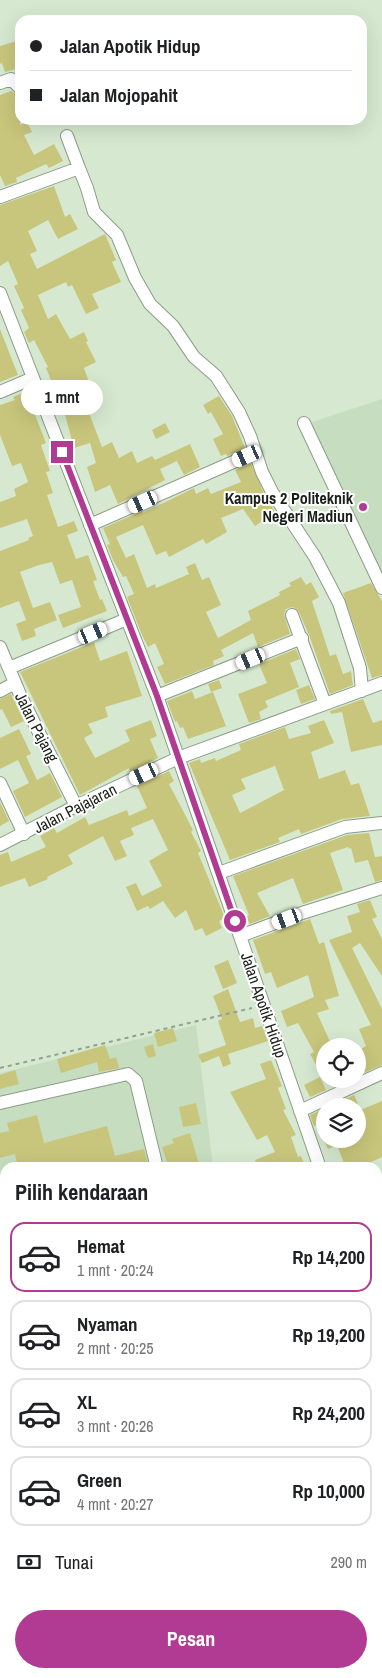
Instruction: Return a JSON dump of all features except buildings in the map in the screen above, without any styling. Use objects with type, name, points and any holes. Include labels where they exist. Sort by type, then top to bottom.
[{"type":"street","points":[[0,82],[11,79],[15,83]]},
{"type":"street","points":[[67,136],[94,212],[117,235],[134,278],[150,304],[173,326],[194,357],[216,376],[239,412],[269,485],[314,556],[339,603],[358,660],[362,691]]},
{"type":"street","points":[[0,197],[78,168]]},
{"type":"street","name":"Jalan Apotik Hidup","points":[[1,300],[157,696],[318,1162]]},
{"type":"street","points":[[0,392],[33,378]]},
{"type":"street","points":[[304,423],[382,588]]},
{"type":"street","points":[[90,525],[247,456]]},
{"type":"street","points":[[292,615],[325,704]]},
{"type":"street","points":[[9,668],[127,619]]},
{"type":"street","points":[[157,696],[302,638]]},
{"type":"street","name":"Jalan Pajang","points":[[0,647],[15,683],[76,806]]},
{"type":"street","points":[[0,691],[15,683]]},
{"type":"street","name":"Jalan Pajajaran","points":[[0,845],[76,806],[178,758],[382,683]]},
{"type":"street","points":[[0,783],[24,834]]},
{"type":"street","points":[[219,873],[345,827],[382,823]]},
{"type":"street","points":[[240,936],[302,913],[382,888]]},
{"type":"street","points":[[300,1111],[382,1073]]},
{"type":"street","points":[[0,1103],[128,1074],[136,1081],[156,1162]]},
{"type":"path","points":[[0,1068],[264,1005]]},
{"type":"shaded area","name":"Kampus 2 Politeknik Negeri Madiun","points":[[382,399],[382,590],[306,424]]},
{"type":"shaded area","points":[[196,1025],[212,1162],[0,1162],[0,1073]]},
{"type":"place","name":"Kampus 2 Politeknik Negeri Madiun","points":[[363,507]]},
{"type":"route","points":[[62,452],[157,696],[235,921]]}]
